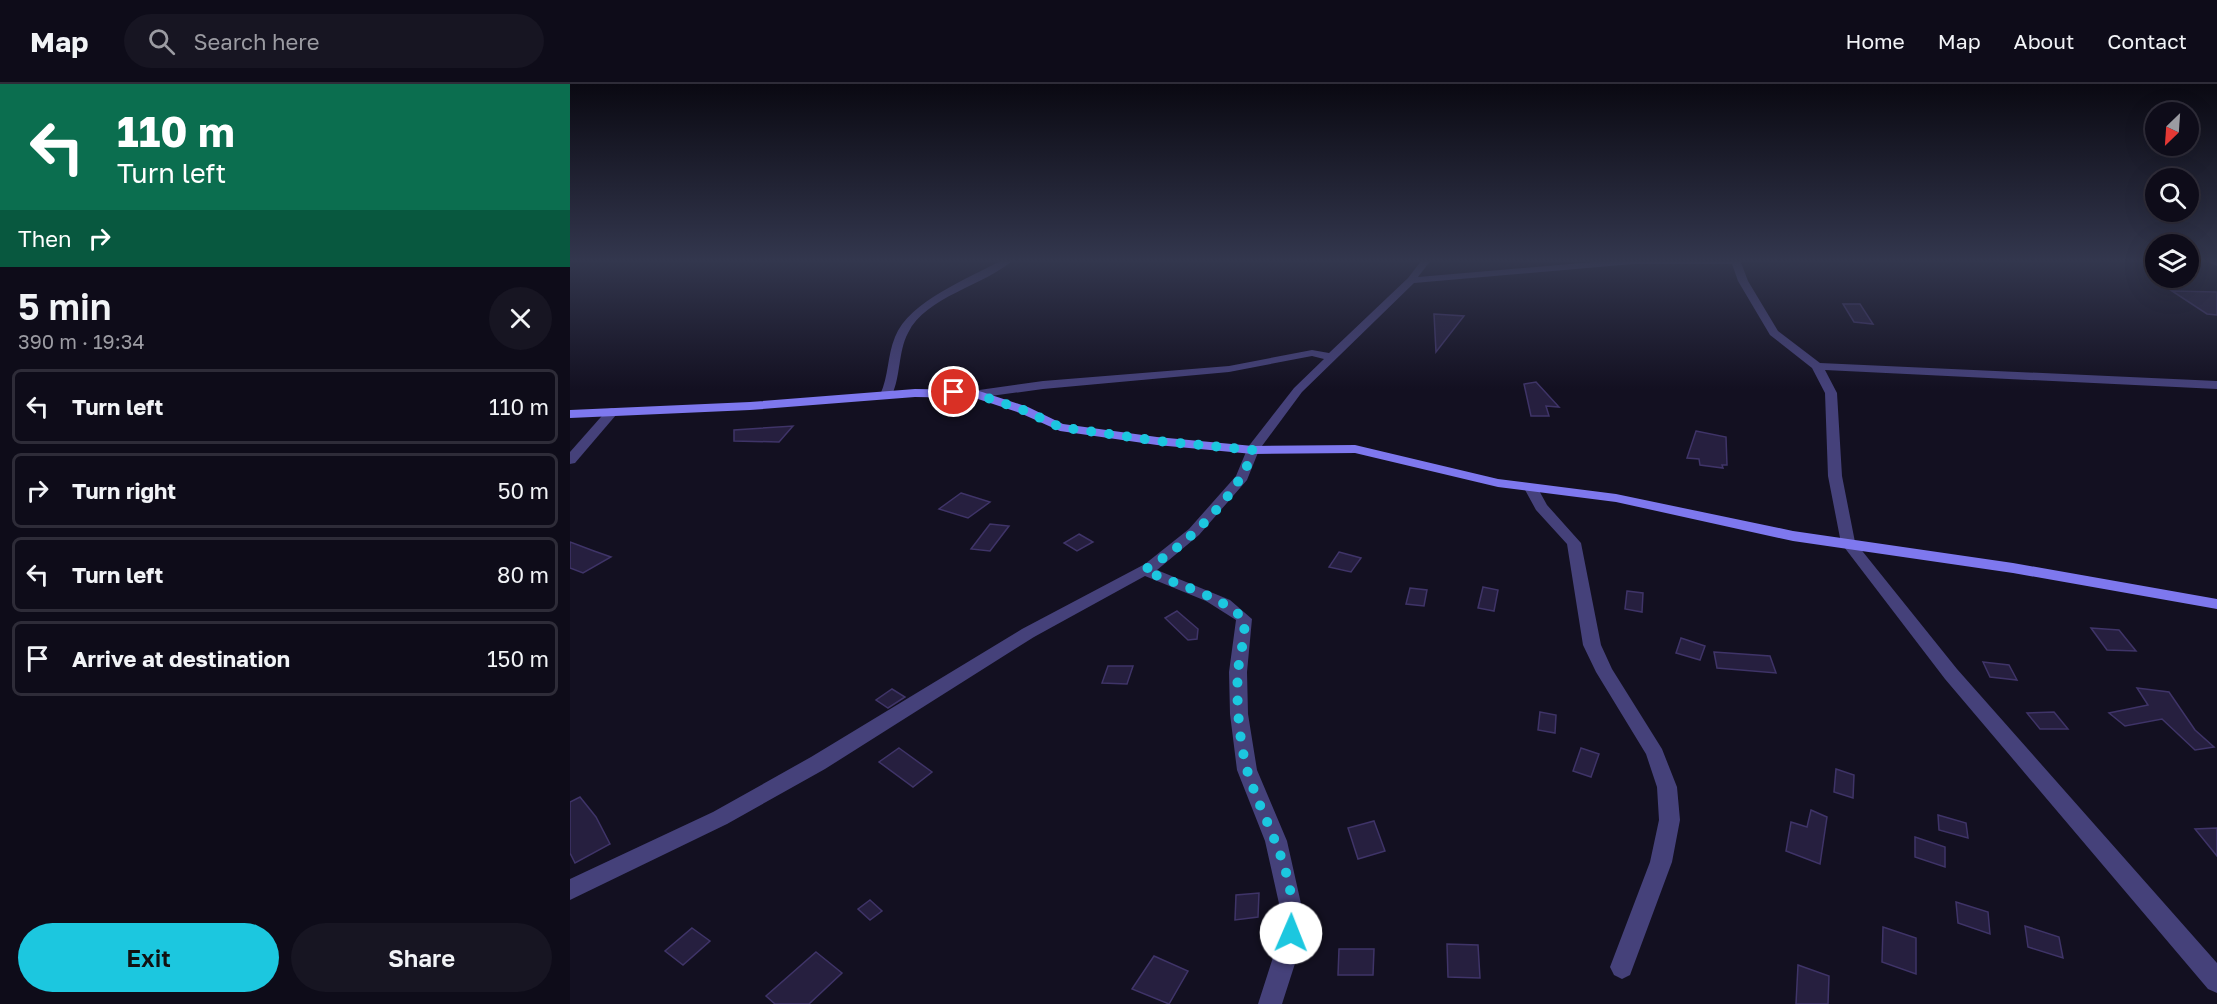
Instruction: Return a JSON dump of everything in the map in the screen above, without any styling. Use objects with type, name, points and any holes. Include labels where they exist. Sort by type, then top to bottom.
[{"type":"street","points":[[886,395],[894,381],[896,351],[904,329],[922,312],[937,303]]},
{"type":"street","points":[[570,890],[720,818],[818,763],[1028,633],[1144,570],[1194,532],[1242,477],[1253,450],[1298,390],[1387,303]]},
{"type":"street","points":[[1755,303],[1774,333],[1817,366],[1831,393],[1834,404],[1832,438],[1835,476],[1848,543],[1951,674],[2217,981]]},
{"type":"street","points":[[570,414],[750,406],[936,392],[976,394],[1043,385],[1229,369],[1312,353],[1330,357]]},
{"type":"street","points":[[1817,366],[2217,385]]},
{"type":"street","points":[[976,394],[1023,410],[1060,427],[1158,441],[1253,450],[1355,449],[1498,483],[1616,498],[1793,536],[2013,568],[2217,604]]},
{"type":"street","points":[[570,460],[612,412]]},
{"type":"street","points":[[1531,488],[1541,507],[1574,543],[1598,661],[1652,748],[1668,793],[1667,833],[1657,878],[1622,967]]},
{"type":"street","points":[[1144,570],[1224,605],[1238,613],[1244,620],[1238,672],[1239,714],[1247,770],[1276,841],[1293,917],[1288,948],[1270,1004]]},
{"type":"building","points":[[2190,303],[2217,303],[2217,315],[2207,314]]},
{"type":"building","points":[[1843,304],[1860,304],[1873,324],[1854,322]]},
{"type":"building","points":[[1434,314],[1464,316],[1436,352]]},
{"type":"building","points":[[1536,382],[1559,407],[1546,406],[1549,416],[1531,416],[1524,384]]},
{"type":"building","points":[[793,426],[779,442],[734,441],[734,430]]},
{"type":"building","points":[[1696,431],[1726,437],[1727,465],[1722,465],[1723,468],[1700,465],[1699,459],[1687,458]]},
{"type":"building","points":[[961,493],[990,502],[968,518],[939,509]]},
{"type":"building","points":[[990,524],[1009,526],[990,551],[971,549]]},
{"type":"building","points":[[1079,534],[1093,542],[1077,551],[1064,543]]},
{"type":"building","points":[[570,542],[611,557],[583,573],[570,568]]},
{"type":"building","points":[[1339,552],[1361,558],[1351,572],[1329,567]]},
{"type":"building","points":[[1483,587],[1498,590],[1494,611],[1478,608]]},
{"type":"building","points":[[1410,588],[1427,590],[1424,606],[1406,604]]},
{"type":"building","points":[[1627,591],[1643,593],[1642,612],[1625,609]]},
{"type":"building","points":[[1177,611],[1198,629],[1197,639],[1188,640],[1165,618]]},
{"type":"building","points":[[2091,628],[2119,630],[2136,651],[2107,650]]},
{"type":"building","points":[[1681,638],[1705,646],[1700,660],[1676,653]]},
{"type":"building","points":[[1714,652],[1770,656],[1776,673],[1717,668]]},
{"type":"building","points":[[1983,662],[2009,665],[2017,680],[1990,677]]},
{"type":"building","points":[[1108,666],[1133,666],[1127,684],[1102,683]]},
{"type":"building","points":[[2137,688],[2169,692],[2195,730],[2214,747],[2195,750],[2162,719],[2125,726],[2109,713],[2148,705]]},
{"type":"building","points":[[892,689],[905,697],[888,708],[876,700]]},
{"type":"building","points":[[1540,712],[1556,715],[1555,733],[1538,730]]},
{"type":"building","points":[[2054,712],[2068,729],[2040,729],[2027,713]]},
{"type":"building","points":[[899,748],[932,772],[913,787],[879,762]]},
{"type":"building","points":[[1581,748],[1599,754],[1591,777],[1573,771]]},
{"type":"building","points":[[1836,769],[1854,775],[1853,798],[1834,792]]},
{"type":"building","points":[[580,797],[596,817],[610,844],[575,863],[570,853],[570,802]]},
{"type":"building","points":[[1811,810],[1827,817],[1820,864],[1786,851],[1791,822],[1807,827]]},
{"type":"building","points":[[1938,815],[1966,823],[1968,838],[1939,830]]},
{"type":"building","points":[[1374,821],[1385,851],[1358,859],[1348,828]]},
{"type":"building","points":[[2217,828],[2217,856],[2195,829]]},
{"type":"building","points":[[1915,837],[1945,847],[1945,867],[1915,857]]},
{"type":"building","points":[[1259,893],[1258,917],[1235,920],[1236,895]]},
{"type":"building","points":[[870,900],[882,911],[870,920],[858,909]]},
{"type":"building","points":[[1956,902],[1988,912],[1990,934],[1958,923]]},
{"type":"building","points":[[2025,926],[2059,937],[2063,958],[2028,947]]},
{"type":"building","points":[[1883,927],[1916,938],[1916,974],[1882,962]]},
{"type":"building","points":[[692,928],[710,941],[683,965],[665,951]]},
{"type":"building","points":[[1447,944],[1478,945],[1480,978],[1448,977]]},
{"type":"building","points":[[1339,949],[1374,949],[1373,975],[1338,975]]},
{"type":"building","points":[[816,952],[842,973],[809,1004],[775,1004],[766,996]]},
{"type":"building","points":[[1154,956],[1188,971],[1169,1004],[1132,989]]},
{"type":"building","points":[[1798,965],[1829,976],[1828,1004],[1796,1004]]},
{"type":"route","points":[[954,392],[976,394],[1023,410],[1060,427],[1158,441],[1253,450],[1250,464],[1242,477],[1194,532],[1144,570],[1224,605],[1238,613],[1244,620],[1238,672],[1239,714],[1247,770],[1276,841],[1290,890],[1293,917],[1291,933]]}]
